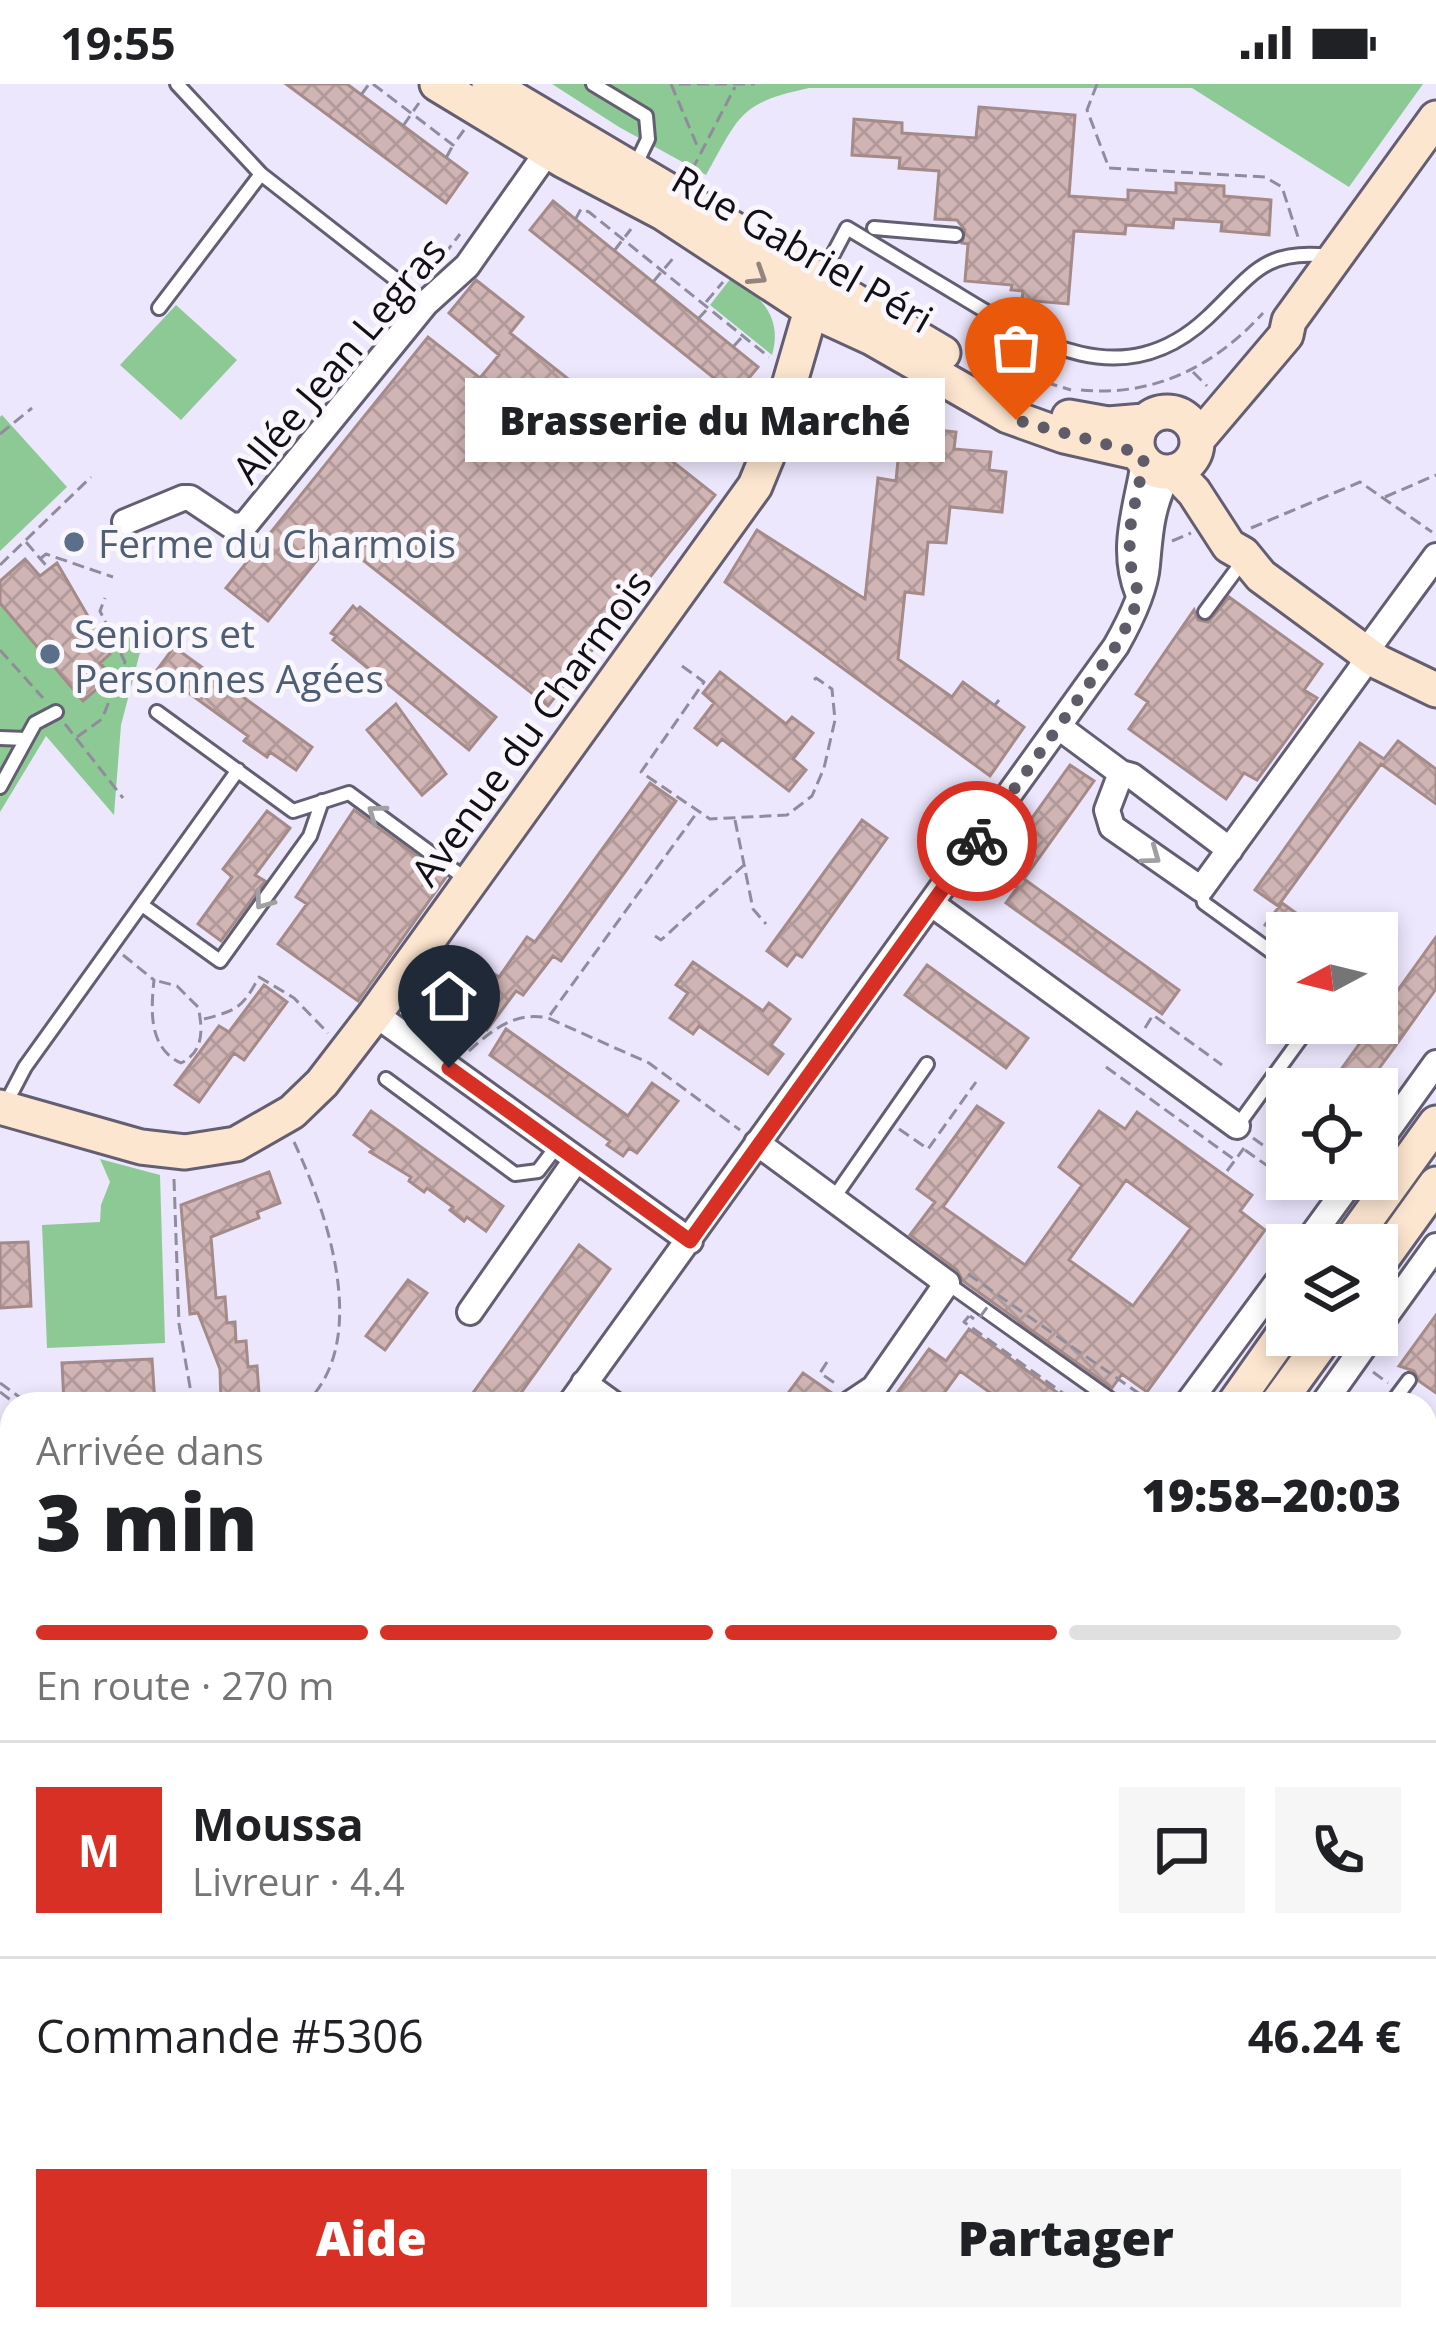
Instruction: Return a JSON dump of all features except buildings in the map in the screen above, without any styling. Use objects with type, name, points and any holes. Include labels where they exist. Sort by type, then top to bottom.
[{"type":"street","name":"Rue Gabriel Péri","points":[[437,84],[556,141],[633,170],[815,294]]},
{"type":"street","name":"Rue Gabriel Péri","points":[[489,84],[556,141],[663,213],[1037,406],[1168,448]]},
{"type":"street","points":[[1168,448],[1286,335],[1320,255],[1436,118]]},
{"type":"street","name":"Allée Jean Legras","points":[[124,522],[176,499],[190,498],[232,526],[245,525],[427,303],[467,266],[556,141]]},
{"type":"street","name":"Avenue du Charmois","points":[[2,1107],[141,1147],[185,1152],[236,1144],[283,1119],[314,1092],[755,486],[771,447],[815,294]]},
{"type":"street","points":[[578,1392],[690,1241],[753,1140],[932,904],[1116,646],[1138,593],[1129,559],[1131,521],[1168,448],[1276,327],[1289,322]]},
{"type":"street","points":[[1168,448],[1229,546],[1246,547],[1261,576],[1368,654],[1436,690]]},
{"type":"street","points":[[1121,773],[1107,810],[1112,827],[1201,889],[1368,654],[1434,544]]},
{"type":"street","points":[[1059,728],[1230,850]]},
{"type":"street","points":[[932,904],[1132,1048],[1240,1138]]},
{"type":"street","points":[[375,1014],[690,1241]]},
{"type":"street","points":[[1398,1116],[1436,1063]]},
{"type":"street","points":[[1363,1224],[1436,1123]]},
{"type":"street","points":[[753,1140],[832,1199],[950,1276],[861,1380],[857,1392]]},
{"type":"street","points":[[470,1312],[567,1153]]},
{"type":"street","points":[[1398,1237],[1436,1184]]},
{"type":"street","points":[[1398,1300],[1436,1246]]},
{"type":"street","points":[[1196,1392],[1266,1298]]},
{"type":"street","points":[[1245,1392],[1269,1356]]},
{"type":"street","points":[[1286,1392],[1312,1356]]},
{"type":"street","points":[[1332,1392],[1358,1356]]},
{"type":"street","points":[[1207,1378],[1224,1392]]},
{"type":"lane","points":[[178,84],[261,174],[427,303]]},
{"type":"lane","points":[[593,84],[646,116],[646,148],[633,170]]},
{"type":"lane","points":[[159,308],[261,174]]},
{"type":"lane","points":[[815,294],[847,227],[1039,342],[1077,355],[1112,358],[1165,347],[1204,321],[1266,262],[1320,255]]},
{"type":"lane","points":[[874,228],[956,236]]},
{"type":"lane","points":[[1205,611],[1246,547]]},
{"type":"lane","points":[[0,787],[34,723],[56,712]]},
{"type":"lane","points":[[157,712],[293,811],[349,793],[470,883]]},
{"type":"lane","points":[[0,738],[26,740]]},
{"type":"lane","points":[[2,1107],[25,1067],[238,770]]},
{"type":"lane","points":[[142,905],[220,961],[310,836],[322,801]]},
{"type":"lane","points":[[1201,889],[1204,903],[1266,948]]},
{"type":"lane","points":[[1240,1138],[1299,1044]]},
{"type":"lane","points":[[832,1199],[927,1064]]},
{"type":"lane","points":[[386,1079],[515,1174],[538,1172],[567,1153]]},
{"type":"lane","points":[[950,1276],[1101,1392]]},
{"type":"lane","points":[[1400,1392],[1409,1380]]},
{"type":"path","points":[[362,95],[371,84],[453,145]]},
{"type":"path","points":[[671,84],[699,153],[732,86]]},
{"type":"path","points":[[679,84],[755,84]]},
{"type":"path","points":[[1097,84],[1087,110],[1109,168],[1265,177],[1282,187],[1320,255]]},
{"type":"path","points":[[403,126],[411,113]]},
{"type":"path","points":[[446,158],[472,119]]},
{"type":"path","points":[[575,220],[581,209],[589,212],[775,362]]},
{"type":"path","points":[[614,251],[639,218]]},
{"type":"path","points":[[653,282],[681,248]]},
{"type":"path","points":[[698,319],[728,276]]},
{"type":"path","points":[[953,331],[1038,380],[1071,389],[1133,390],[1192,370],[1213,393]]},
{"type":"path","points":[[733,347],[743,336]]},
{"type":"path","points":[[0,434],[32,408]]},
{"type":"path","points":[[1384,498],[1436,475]]},
{"type":"path","points":[[0,565],[91,477]]},
{"type":"path","points":[[1246,547],[1360,482],[1434,544]]},
{"type":"path","points":[[1172,542],[1203,527]]},
{"type":"path","points":[[24,541],[49,569]]},
{"type":"path","points":[[40,559],[46,554],[112,577]]},
{"type":"path","points":[[75,738],[102,719],[125,662],[100,611],[105,598]]},
{"type":"path","points":[[682,666],[704,682],[641,772],[710,819],[787,814],[801,807],[817,787],[833,734],[835,698],[832,689],[816,678],[810,684]]},
{"type":"path","points":[[548,1018],[697,813]]},
{"type":"path","points":[[735,820],[753,909],[766,924]]},
{"type":"path","points":[[655,936],[661,940],[744,865]]},
{"type":"path","points":[[112,946],[154,980],[187,993],[198,1007],[196,1052],[181,1063],[163,1048],[152,1022],[154,980]]},
{"type":"path","points":[[201,1020],[235,1011],[259,976],[294,998],[348,1049]]},
{"type":"path","points":[[449,1068],[510,1021],[534,1015],[548,1018],[650,1064],[753,1140]]},
{"type":"path","points":[[1132,1048],[1154,1015],[1222,1065]]},
{"type":"path","points":[[1106,1067],[1235,1160]]},
{"type":"path","points":[[887,1120],[928,1150],[976,1082]]},
{"type":"path","points":[[283,1119],[319,1196],[336,1268],[335,1359],[316,1392]]},
{"type":"path","points":[[1240,1138],[1252,1137],[1266,1147]]},
{"type":"path","points":[[1227,1171],[1240,1138]]},
{"type":"path","points":[[1240,1138],[1266,1159]]},
{"type":"path","points":[[173,1172],[179,1324],[191,1392]]},
{"type":"path","points":[[950,1276],[1135,1392]]},
{"type":"path","points":[[980,1318],[992,1303]]},
{"type":"path","points":[[970,1316],[974,1318],[966,1324],[1061,1392]]},
{"type":"path","points":[[827,1362],[820,1372],[843,1392]]},
{"type":"path","points":[[1373,1372],[1390,1384]]},
{"type":"green space","points":[[552,84],[1423,84],[1349,187],[1192,88],[809,88],[768,99],[744,115],[706,175]]},
{"type":"green space","points":[[731,278],[767,309],[774,329],[772,355],[710,305]]},
{"type":"green space","points":[[176,305],[237,360],[181,420],[120,365]]},
{"type":"green space","points":[[0,417],[67,487],[0,551]]},
{"type":"green space","points":[[0,603],[73,685],[111,676],[100,663],[110,654],[116,634],[143,641],[121,725],[114,815],[46,736],[0,812]]},
{"type":"green space","points":[[100,1159],[160,1175],[165,1343],[47,1348],[42,1225],[100,1222],[110,1182]]},
{"type":"way so far","points":[[977,841],[1116,646],[1138,593],[1129,559],[1131,521],[1144,462],[1139,453],[1016,420]]},
{"type":"place","name":"Brasserie du Marché","points":[[1016,420]]},
{"type":"place","name":"Ferme du Charmois","points":[[74,542]]},
{"type":"place","name":"Seniors et Personnes Agées","points":[[50,654]]},
{"type":"route","points":[[449,1068],[690,1241],[977,841]]}]
